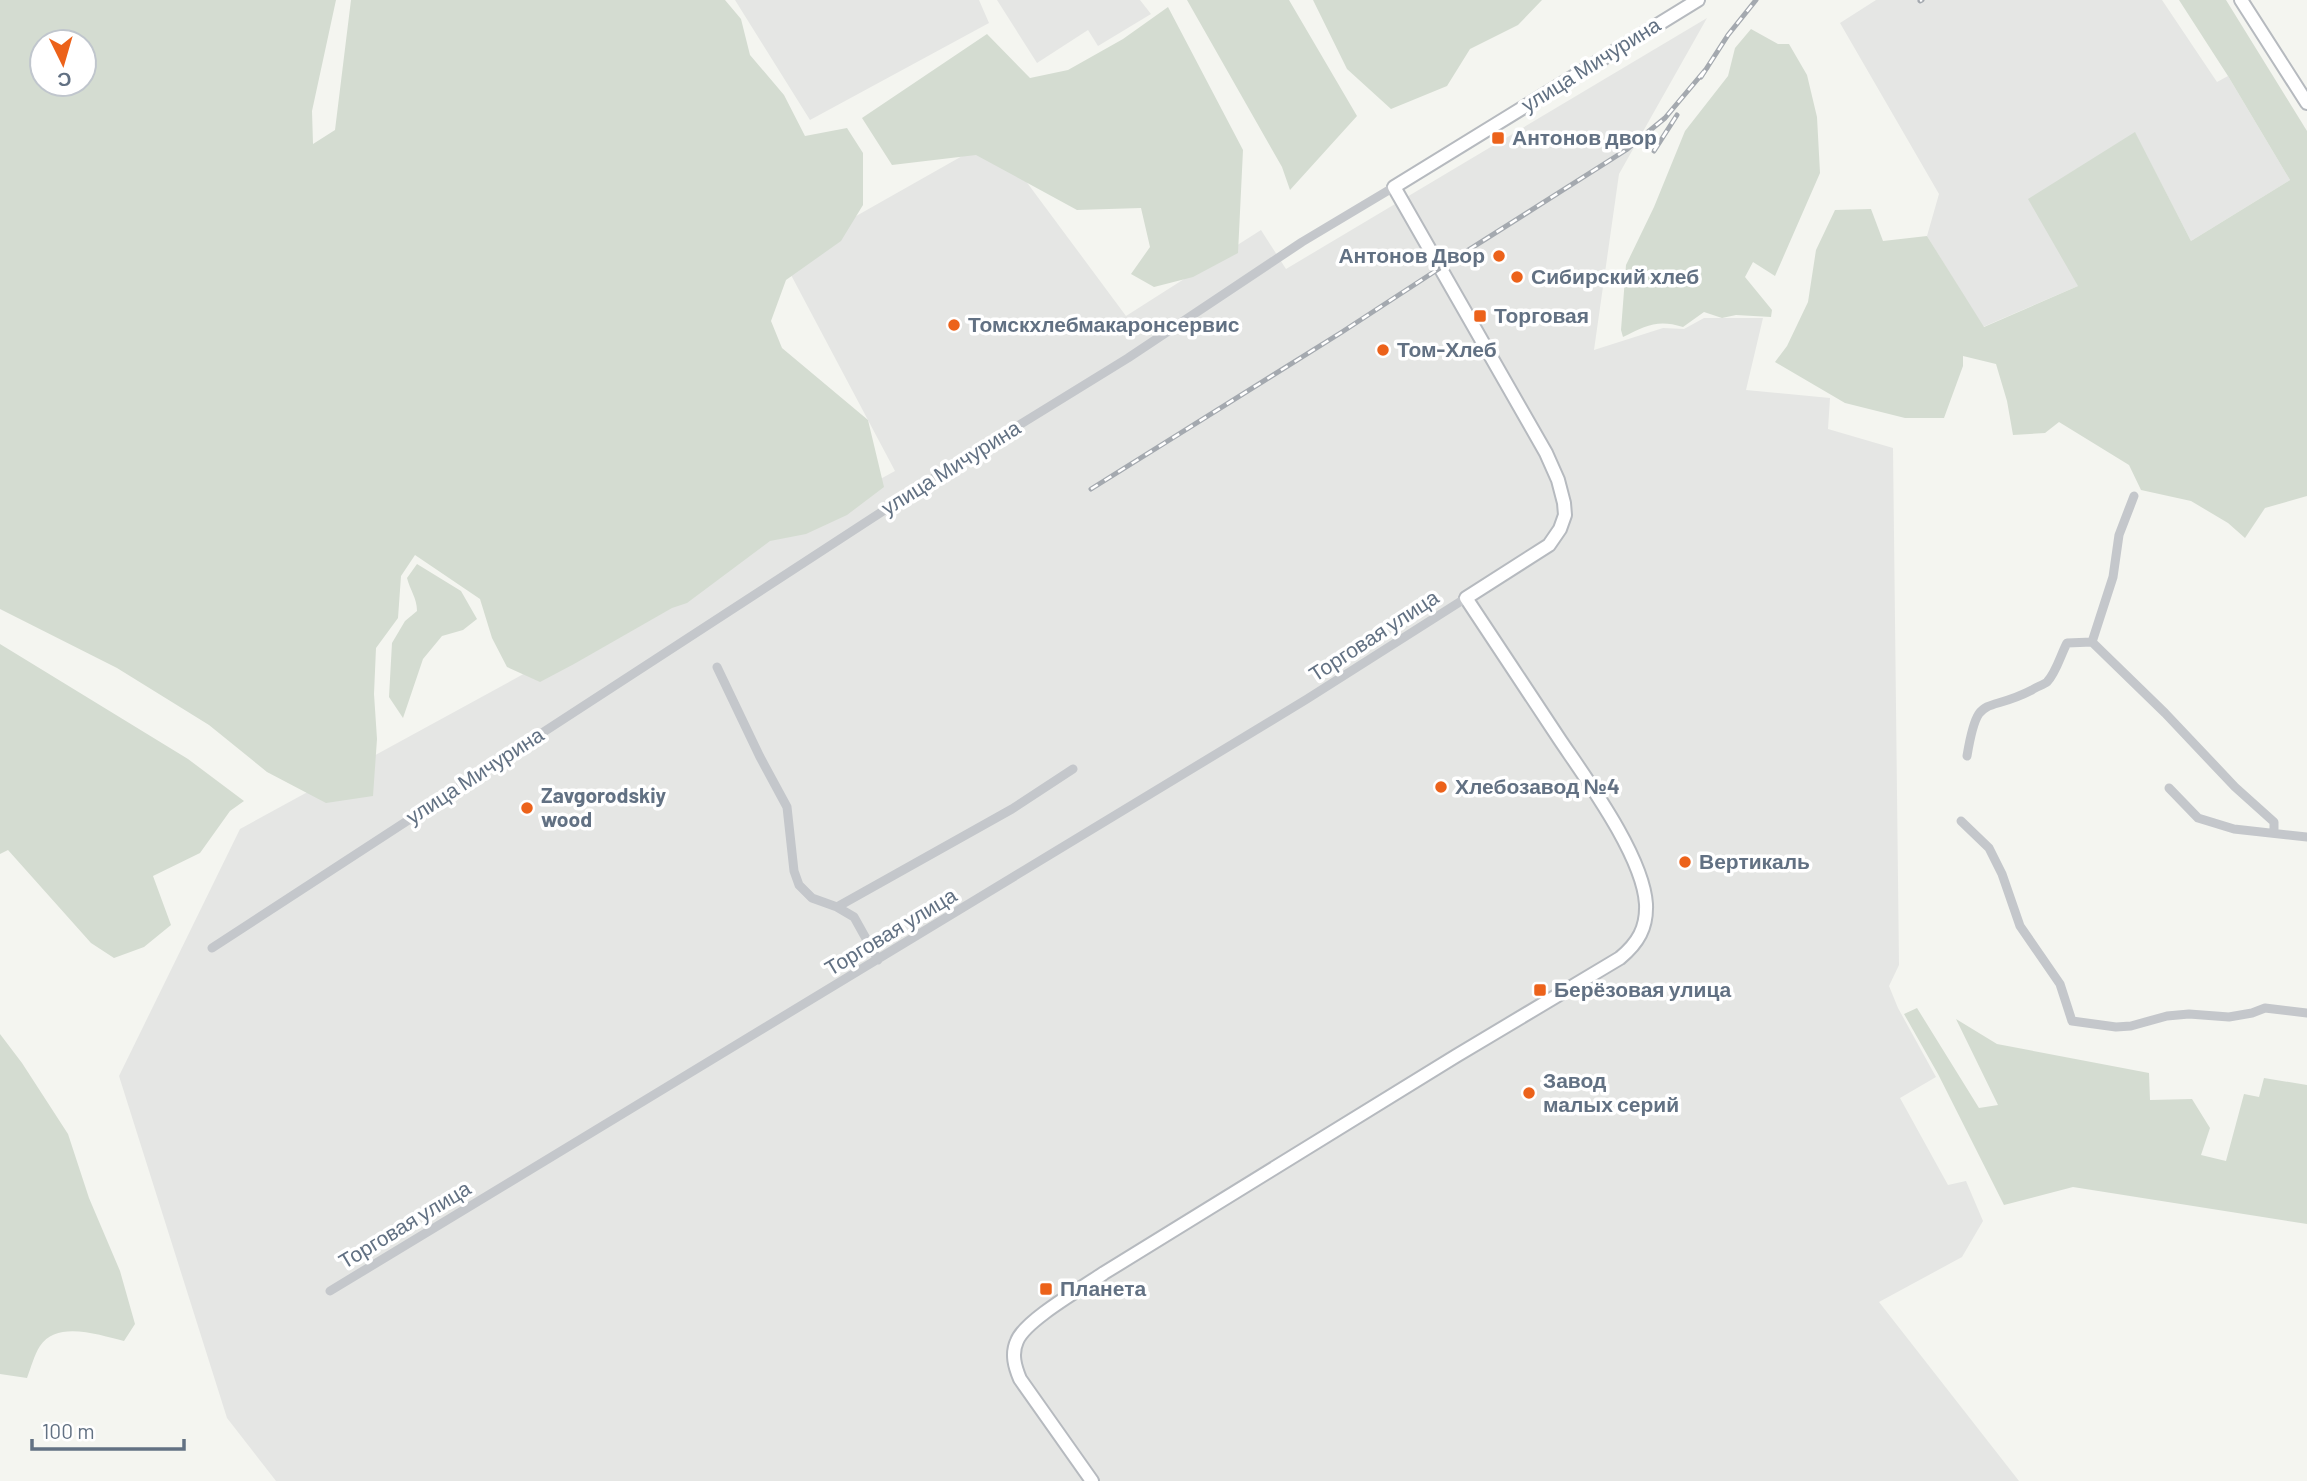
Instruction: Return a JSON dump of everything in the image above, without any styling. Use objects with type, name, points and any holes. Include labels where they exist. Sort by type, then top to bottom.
[{"type":"street","name":"улица Мичурина","points":[[212,947],[946,470],[1128,358],[1303,242],[1698,0]]},
{"type":"street","points":[[2241,0],[2307,103]]},
{"type":"street","points":[[1092,1481],[1020,1379],[1015,1365],[1017,1341],[1030,1325],[1104,1273],[1620,958],[1641,938],[1646,921],[1646,903],[1640,875],[1631,854],[1593,789],[1466,598],[1549,545],[1560,530],[1565,515],[1564,503],[1558,480],[1546,453],[1394,187]]},
{"type":"street","points":[[2092,642],[2113,577],[2119,535],[2134,496]]},
{"type":"street","name":"Торговая улица","points":[[330,1291],[1296,707],[1466,598]]},
{"type":"street","points":[[1967,756],[1978,712],[1988,705],[2026,693],[2046,682],[2067,643],[2092,642],[2165,713],[2235,788],[2274,822],[2274,833]]},
{"type":"street","points":[[717,667],[787,807],[794,872],[799,885],[812,898],[837,907],[854,917],[878,960]]},
{"type":"street","points":[[837,907],[1012,809],[1073,769]]},
{"type":"street","points":[[2169,788],[2198,818],[2234,829],[2307,837]]},
{"type":"street","points":[[1961,821],[1989,848],[2002,874],[2020,926],[2060,984],[2072,1021],[2116,1027],[2189,1014],[2229,1017],[2265,1008],[2307,1013]]},
{"type":"shaded area","points":[[0,0],[336,0],[312,111],[313,144],[335,130],[351,0],[725,0],[741,19],[750,55],[784,95],[805,136],[847,128],[863,153],[863,205],[841,241],[786,280],[771,321],[782,348],[868,420],[884,487],[847,515],[806,534],[770,541],[687,603],[672,608],[540,682],[507,667],[492,638],[480,599],[415,555],[401,576],[398,618],[376,648],[374,694],[377,739],[373,796],[326,803],[267,772],[209,725],[117,668],[0,609]]},
{"type":"shaded area","points":[[735,0],[979,0],[989,23],[810,120]]},
{"type":"shaded area","points":[[997,0],[1140,0],[1151,14],[1098,46],[1088,30],[1037,63]]},
{"type":"shaded area","points":[[1187,0],[1289,0],[1357,116],[1290,190],[1282,167]]},
{"type":"shaded area","points":[[1313,0],[1542,0],[1518,25],[1470,49],[1447,86],[1391,109],[1347,69]]},
{"type":"shaded area","points":[[1876,0],[2162,0],[2217,82],[2228,76],[2290,180],[2191,241],[2135,133],[2078,286],[1983,327],[1927,236],[1939,194],[1840,23]]},
{"type":"shaded area","points":[[2179,0],[2226,0],[2307,131],[2307,496],[2265,508],[2245,538],[2228,523],[2191,501],[2141,490],[2129,465],[2059,422],[2045,433],[2013,435],[1996,364],[1963,356],[1963,366],[1944,418],[1905,418],[1845,403],[1775,362],[1787,346],[1808,302],[1816,250],[1835,210],[1871,209],[1883,241],[1927,236],[1984,327],[2078,286],[2028,199],[2135,132],[2191,241],[2290,180]]},
{"type":"shaded area","points":[[1168,7],[1243,150],[1238,253],[1193,277],[1154,287],[1131,274],[1150,247],[1141,208],[1077,210],[976,155],[892,165],[862,118],[987,34],[1030,78],[1068,70],[1123,39]]},
{"type":"shaded area","points":[[1707,18],[1619,174],[1594,350],[1663,328],[1684,329],[1704,318],[1763,318],[1746,390],[1830,398],[1828,429],[1893,448],[1899,965],[1889,986],[1936,1077],[1900,1098],[1948,1185],[1966,1181],[1983,1221],[1962,1257],[1879,1302],[2019,1481],[276,1481],[227,1418],[119,1076],[240,829],[895,471],[782,258],[994,138],[1126,316],[1261,230],[1286,269]]},
{"type":"shaded area","points":[[1751,29],[1778,44],[1789,44],[1807,75],[1817,117],[1820,173],[1775,276],[1753,262],[1745,277],[1772,310],[1771,317],[1736,315],[1722,318],[1704,312],[1683,327],[1652,325],[1623,337],[1621,330],[1626,265],[1654,207],[1685,131],[1728,76],[1735,48]]},
{"type":"shaded area","points":[[417,564],[461,591],[477,619],[463,630],[442,636],[423,659],[403,718],[389,697],[392,643],[405,621],[417,611],[407,578]]},
{"type":"shaded area","points":[[0,644],[188,759],[244,801],[230,811],[200,853],[153,876],[171,925],[144,947],[114,958],[91,943],[8,850],[0,854]]},
{"type":"shaded area","points":[[1917,1008],[1979,1108],[1998,1105],[1956,1019],[1997,1044],[2149,1073],[2150,1100],[2192,1099],[2210,1128],[2201,1155],[2226,1161],[2244,1094],[2259,1097],[2264,1078],[2307,1085],[2307,1224],[2073,1187],[2004,1205],[1938,1074],[1904,1014]]},
{"type":"shaded area","points":[[0,1034],[68,1134],[89,1198],[120,1271],[135,1324],[124,1341],[91,1333],[67,1331],[47,1338],[34,1357],[27,1378],[0,1374]]},
{"type":"railway","points":[[1701,77],[1728,35],[1756,0]]},
{"type":"railway","points":[[1091,489],[1626,150],[1665,118],[1707,68]]},
{"type":"railway","points":[[1654,151],[1677,115]]},
{"type":"place","name":"Антонов двор","points":[[1498,138]]},
{"type":"place","name":"Антонов Двор","points":[[1499,256]]},
{"type":"place","name":"Сибирский хлеб","points":[[1517,277]]},
{"type":"place","name":"Торговая","points":[[1480,316]]},
{"type":"place","name":"Томскхлебмакаронсервис","points":[[954,325]]},
{"type":"place","name":"Том-Хлеб","points":[[1383,350]]},
{"type":"place","name":"Хлебозавод №4","points":[[1441,787]]},
{"type":"place","name":"Zavgorodskiy wood","points":[[527,808]]},
{"type":"place","name":"Вертикаль","points":[[1685,862]]},
{"type":"place","name":"Берёзовая улица","points":[[1540,990]]},
{"type":"place","name":"Завод малых серий","points":[[1529,1093]]},
{"type":"place","name":"Планета","points":[[1046,1289]]}]
